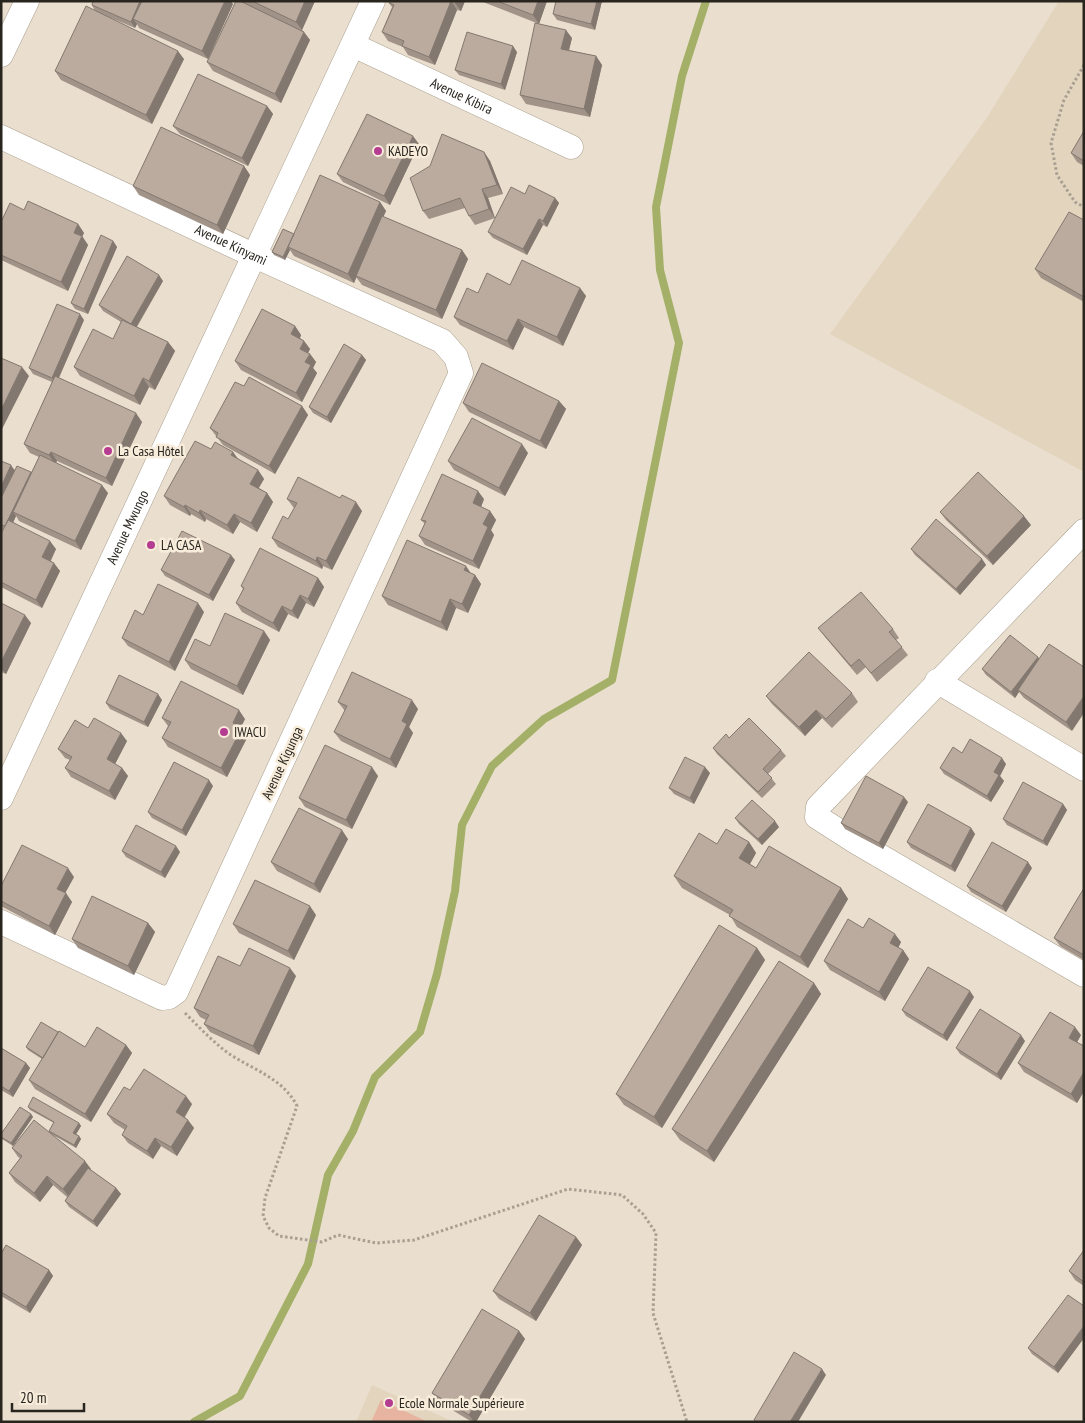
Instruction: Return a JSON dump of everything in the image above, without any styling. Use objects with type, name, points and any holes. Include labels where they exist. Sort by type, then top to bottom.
[{"type":"street","points":[[1,55],[27,1]]},
{"type":"street","name":"Avenue Mwungo","points":[[1,798],[373,1]]},
{"type":"street","name":"Avenue Kibira","points":[[353,45],[571,147]]},
{"type":"street","name":"Avenue Kinyami","points":[[1,137],[442,341],[456,357]]},
{"type":"street","name":"Avenue Kigunga","points":[[168,997],[178,989],[460,380],[460,366],[456,357]]},
{"type":"street","points":[[1084,531],[937,681],[818,807],[817,817],[856,842],[1084,975]]},
{"type":"street","points":[[937,681],[1084,769]]},
{"type":"street","points":[[1,922],[162,998],[168,997]]},
{"type":"path","points":[[1084,65],[1064,100],[1051,143],[1057,175],[1075,202],[1084,207]]},
{"type":"path","points":[[168,997],[228,1052],[282,1084],[291,1094],[296,1106],[265,1198],[263,1216],[269,1228],[278,1236],[322,1242],[338,1235],[376,1243],[414,1240],[568,1189],[622,1195],[643,1214],[656,1233],[653,1313],[687,1422]]},
{"type":"shaded area","points":[[1059,1],[1084,1],[1084,472],[830,334],[986,119]]},
{"type":"shaded area","name":"Ecole Normale Supérieure","points":[[372,1385],[454,1422],[356,1422]]},
{"type":"shaded area","points":[[381,1400],[428,1422],[371,1422]]},
{"type":"building","points":[[93,1],[140,1],[131,22],[92,5]]},
{"type":"building","points":[[142,1],[225,1],[202,51],[133,19]]},
{"type":"building","points":[[236,1],[240,1],[304,32],[275,94],[207,62]]},
{"type":"building","points":[[252,1],[305,1],[296,22]]},
{"type":"building","points":[[390,1],[451,1],[429,57],[402,46],[404,41],[382,32],[394,5],[389,3]]},
{"type":"building","points":[[497,1],[538,1],[533,15]]},
{"type":"building","points":[[556,1],[597,1],[591,24],[553,14]]},
{"type":"building","points":[[86,6],[178,51],[146,115],[55,71]]},
{"type":"building","points":[[535,23],[566,30],[561,49],[596,56],[584,109],[520,95]]},
{"type":"building","points":[[467,32],[513,46],[501,84],[455,70]]},
{"type":"building","points":[[198,74],[267,106],[242,158],[173,126]]},
{"type":"building","points":[[367,114],[413,136],[384,196],[337,174]]},
{"type":"building","points":[[161,127],[244,166],[217,225],[133,186]]},
{"type":"building","points":[[1084,131],[1084,161],[1071,153]]},
{"type":"building","points":[[442,134],[484,152],[497,185],[482,189],[489,209],[469,216],[460,198],[423,211],[410,178],[430,166]]},
{"type":"building","points":[[320,175],[380,202],[348,274],[288,247]]},
{"type":"building","points":[[529,185],[555,198],[543,221],[539,219],[523,249],[488,232],[511,187],[525,194]]},
{"type":"building","points":[[28,201],[78,224],[74,233],[82,236],[61,282],[1,255],[1,222],[10,203],[24,210]]},
{"type":"building","points":[[1069,212],[1084,220],[1084,297],[1035,269]]},
{"type":"building","points":[[382,216],[462,250],[436,310],[356,276]]},
{"type":"building","points":[[283,229],[294,234],[283,257],[272,252]]},
{"type":"building","points":[[101,235],[113,241],[84,309],[71,303]]},
{"type":"building","points":[[127,256],[159,275],[131,324],[99,305]]},
{"type":"building","points":[[522,260],[580,288],[557,337],[518,319],[507,341],[454,317],[467,288],[478,293],[487,273],[510,285]]},
{"type":"building","points":[[57,304],[80,314],[52,378],[29,368]]},
{"type":"building","points":[[262,309],[295,326],[291,334],[304,341],[300,349],[310,354],[305,362],[311,365],[296,393],[235,361]]},
{"type":"building","points":[[122,320],[168,342],[149,381],[143,378],[134,396],[74,367],[93,329],[113,339]]},
{"type":"building","points":[[344,344],[362,355],[327,417],[309,407]]},
{"type":"building","points":[[1,358],[22,367],[1,410]]},
{"type":"building","points":[[482,363],[559,401],[540,441],[463,403]]},
{"type":"building","points":[[55,376],[136,413],[106,478],[51,452],[49,455],[24,444]]},
{"type":"building","points":[[249,377],[302,406],[269,466],[216,437],[218,433],[210,428],[235,382],[244,386]]},
{"type":"building","points":[[472,418],[522,444],[499,488],[448,461]]},
{"type":"building","points":[[195,441],[211,449],[215,442],[233,452],[231,455],[258,470],[250,484],[267,493],[251,523],[234,514],[227,525],[200,510],[199,513],[164,496]]},
{"type":"building","points":[[40,455],[102,485],[75,541],[13,512]]},
{"type":"building","points":[[1,461],[11,465],[1,487]]},
{"type":"building","points":[[17,466],[31,472],[5,526],[1,525],[1,498]]},
{"type":"building","points":[[978,472],[1024,516],[987,556],[940,512]]},
{"type":"building","points":[[442,474],[478,491],[473,503],[490,511],[483,524],[488,527],[473,561],[419,536],[426,521],[421,520]]},
{"type":"building","points":[[298,477],[340,498],[342,495],[356,502],[326,561],[317,557],[316,561],[272,538],[283,516],[288,519],[297,503],[287,499]]},
{"type":"building","points":[[936,519],[982,559],[956,589],[911,549]]},
{"type":"building","points":[[8,520],[50,541],[42,557],[54,563],[36,600],[1,582],[1,534]]},
{"type":"building","points":[[182,531],[231,555],[209,595],[161,570]]},
{"type":"building","points":[[407,540],[466,566],[464,570],[475,575],[462,604],[450,599],[441,622],[382,596]]},
{"type":"building","points":[[260,548],[318,578],[308,599],[300,595],[292,611],[282,606],[273,623],[236,603],[244,588],[241,586]]},
{"type":"building","points":[[158,584],[198,603],[169,662],[122,638],[135,610],[143,615]]},
{"type":"building","points":[[861,592],[893,629],[889,632],[902,647],[871,673],[859,659],[851,666],[818,628]]},
{"type":"building","points":[[1,603],[25,615],[1,662]]},
{"type":"building","points":[[225,613],[264,631],[237,686],[185,660],[195,639],[210,646]]},
{"type":"building","points":[[1010,635],[1038,657],[1011,692],[982,669]]},
{"type":"building","points":[[1049,644],[1084,667],[1084,696],[1066,722],[1018,690]]},
{"type":"building","points":[[809,652],[852,693],[826,719],[816,710],[799,727],[766,696]]},
{"type":"building","points":[[352,672],[412,700],[402,721],[407,724],[390,759],[334,732],[347,706],[338,702]]},
{"type":"building","points":[[119,675],[158,694],[144,722],[106,703]]},
{"type":"building","points":[[181,681],[239,710],[233,723],[242,728],[221,768],[162,738],[171,722],[162,718]]},
{"type":"building","points":[[94,718],[121,733],[107,759],[122,768],[109,791],[65,768],[72,757],[58,749],[75,720],[88,728]]},
{"type":"building","points":[[749,718],[781,750],[763,769],[772,778],[758,792],[713,748],[726,734],[729,738]]},
{"type":"building","points":[[970,739],[1002,758],[994,772],[999,775],[987,796],[940,768],[953,747],[962,753]]},
{"type":"building","points":[[325,745],[372,767],[346,820],[299,798]]},
{"type":"building","points":[[685,757],[705,767],[690,798],[669,788]]},
{"type":"building","points":[[174,762],[209,780],[182,830],[148,812]]},
{"type":"building","points":[[866,776],[904,797],[879,843],[841,823]]},
{"type":"building","points":[[1023,782],[1063,804],[1043,841],[1003,819]]},
{"type":"building","points":[[752,800],[775,821],[758,839],[735,818]]},
{"type":"building","points":[[928,804],[971,828],[951,866],[907,842]]},
{"type":"building","points":[[299,808],[342,830],[314,884],[271,862]]},
{"type":"building","points":[[136,825],[176,846],[161,872],[122,851]]},
{"type":"building","points":[[726,829],[749,842],[739,858],[756,868],[769,846],[841,888],[800,957],[729,916],[733,910],[674,876],[699,833],[717,844]]},
{"type":"building","points":[[992,842],[1028,862],[1002,906],[967,886]]},
{"type":"building","points":[[22,845],[68,868],[57,889],[66,893],[49,926],[1,901],[1,886]]},
{"type":"building","points":[[255,880],[310,906],[288,951],[233,924]]},
{"type":"building","points":[[1084,888],[1084,955],[1054,938]]},
{"type":"building","points":[[92,896],[148,923],[128,966],[72,939]]},
{"type":"building","points":[[869,918],[895,934],[890,943],[903,950],[879,992],[824,961],[848,919],[863,928]]},
{"type":"building","points":[[719,925],[757,948],[654,1117],[616,1094]]},
{"type":"building","points":[[249,948],[290,968],[253,1046],[204,1024],[209,1015],[194,1008],[218,956],[240,966]]},
{"type":"building","points":[[779,961],[814,983],[707,1151],[672,1129]]},
{"type":"building","points":[[928,967],[970,991],[943,1035],[902,1010]]},
{"type":"building","points":[[980,1009],[1021,1035],[997,1074],[956,1048]]},
{"type":"building","points":[[1050,1012],[1075,1027],[1069,1038],[1084,1046],[1084,1072],[1071,1094],[1018,1063]]},
{"type":"building","points":[[41,1022],[58,1032],[43,1058],[26,1047]]},
{"type":"building","points":[[97,1027],[126,1045],[85,1114],[29,1080],[59,1031],[85,1047]]},
{"type":"building","points":[[1,1048],[26,1063],[9,1091],[1,1086]]},
{"type":"building","points":[[144,1069],[186,1096],[176,1112],[188,1120],[171,1147],[155,1138],[147,1151],[122,1135],[127,1126],[107,1114],[124,1087],[130,1090]]},
{"type":"building","points":[[33,1097],[79,1123],[73,1133],[79,1136],[74,1145],[49,1131],[54,1122],[28,1107]]},
{"type":"building","points":[[20,1107],[31,1114],[11,1143],[1,1137],[1,1134]]},
{"type":"building","points":[[34,1120],[85,1161],[63,1189],[47,1176],[34,1193],[9,1173],[22,1156],[12,1148]]},
{"type":"building","points":[[88,1168],[116,1188],[93,1221],[65,1201]]},
{"type":"building","points":[[539,1215],[576,1237],[530,1313],[493,1291]]},
{"type":"building","points":[[6,1245],[49,1270],[26,1307],[1,1292],[1,1254]]},
{"type":"building","points":[[1084,1250],[1084,1282],[1069,1271]]},
{"type":"building","points":[[1068,1295],[1084,1306],[1084,1326],[1054,1367],[1028,1348]]},
{"type":"building","points":[[482,1309],[519,1331],[469,1415],[432,1393]]},
{"type":"building","points":[[794,1352],[822,1369],[790,1422],[756,1422],[754,1420]]},
{"type":"waterway","points":[[194,1422],[240,1396],[308,1264],[328,1175],[353,1131],[375,1077],[420,1032],[437,974],[455,891],[462,825],[492,766],[544,719],[612,680],[679,343],[660,270],[656,207],[682,76],[706,1]]},
{"type":"place","name":"KADEYO","points":[[378,151]]},
{"type":"place","name":"La Casa Hôtel","points":[[108,451]]},
{"type":"place","name":"LA CASA","points":[[151,545]]},
{"type":"place","name":"IWACU","points":[[224,732]]},
{"type":"place","name":"Ecole Normale Supérieure","points":[[389,1403]]}]
